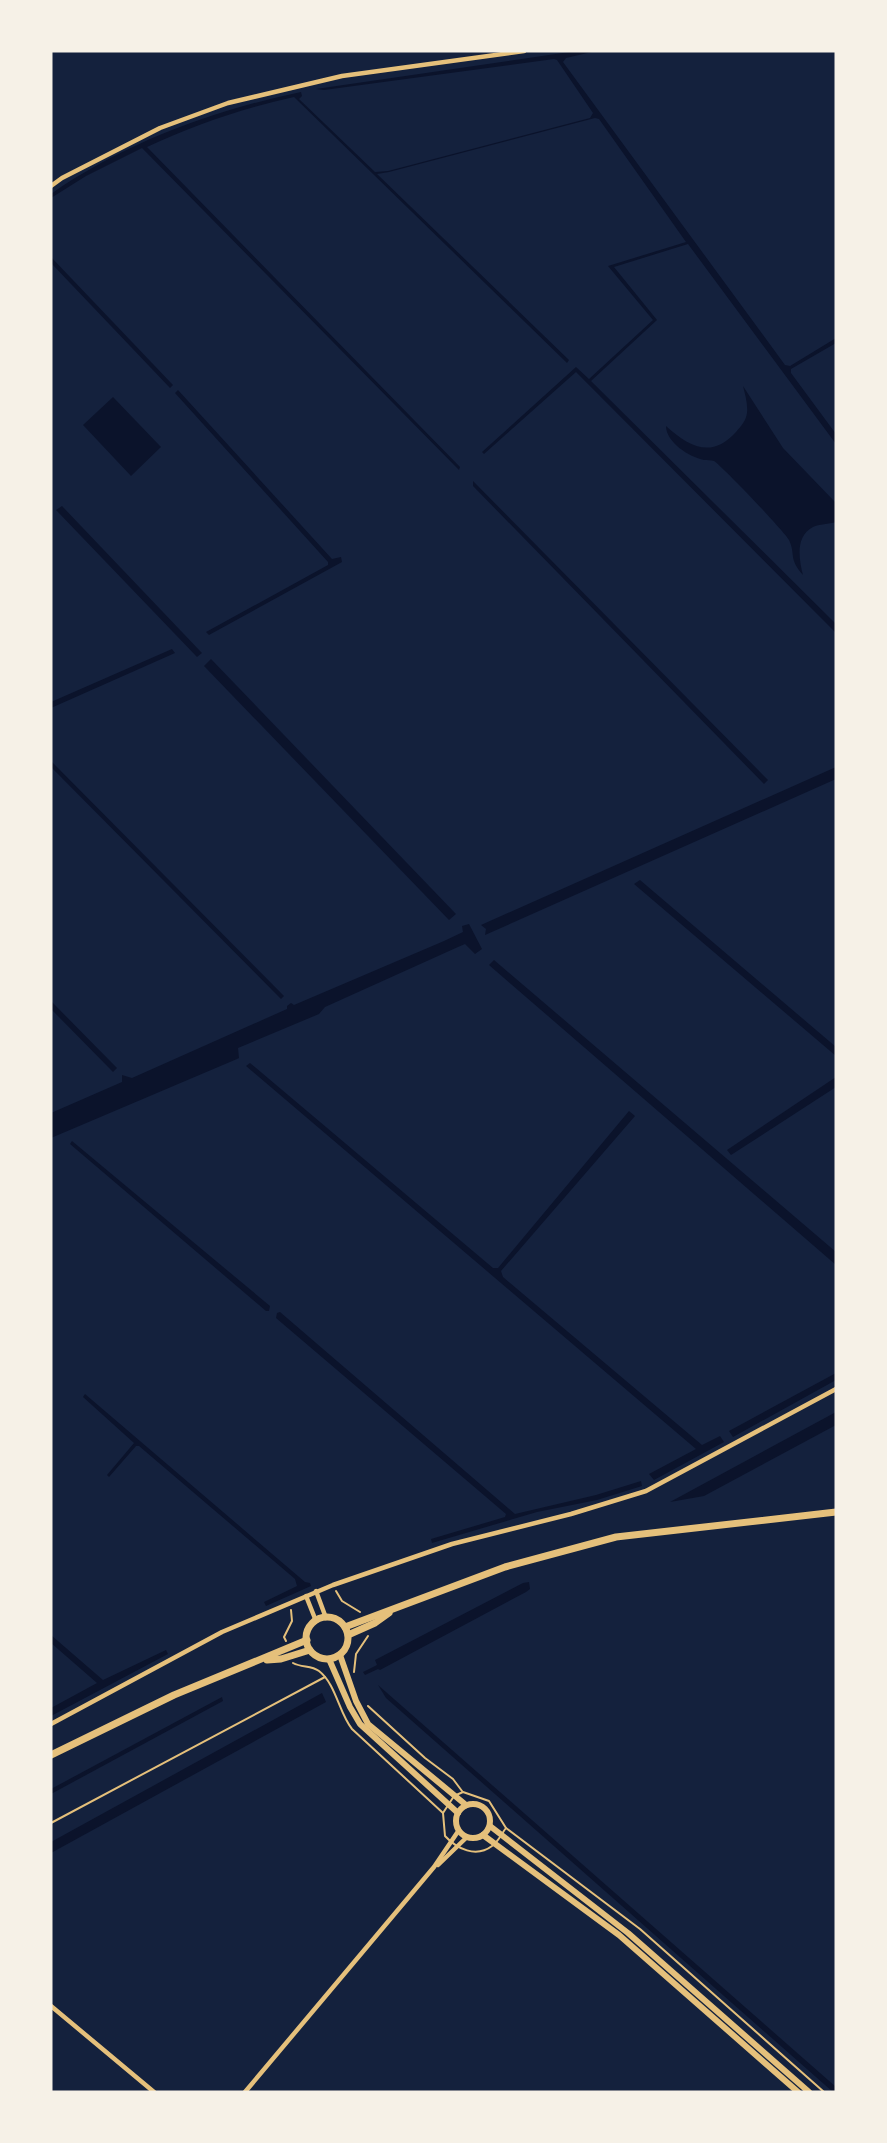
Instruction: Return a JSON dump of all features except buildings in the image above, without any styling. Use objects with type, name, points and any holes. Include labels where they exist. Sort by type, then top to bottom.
[{"type":"main road","points":[[345,1627],[505,1566],[616,1537],[836,1512]]},
{"type":"main road","points":[[348,1635],[392,1610]]},
{"type":"main road","points":[[326,1618],[336,1619],[345,1627],[348,1635],[347,1646],[340,1655],[329,1659],[318,1657],[310,1650],[306,1640],[308,1630],[316,1621],[326,1618]]},
{"type":"main road","points":[[289,1652],[306,1640]]},
{"type":"main road","points":[[51,1755],[174,1695],[262,1660],[289,1652],[310,1650]]},
{"type":"street","points":[[51,186],[160,128],[228,103],[342,76],[524,51]]},
{"type":"street","points":[[51,1724],[189,1648],[316,1591],[453,1544],[571,1514],[646,1491],[836,1388]]},
{"type":"street","points":[[316,1591],[326,1618]]},
{"type":"street","points":[[306,1596],[316,1621]]},
{"type":"street","points":[[340,1655],[356,1701],[368,1724],[466,1805]]},
{"type":"street","points":[[329,1659],[360,1724],[458,1813]]},
{"type":"street","points":[[476,1803],[485,1807],[490,1816],[490,1826],[483,1835],[467,1837],[459,1830],[456,1822],[458,1813],[466,1805],[476,1803]]},
{"type":"street","points":[[490,1826],[628,1933],[809,2092]]},
{"type":"street","points":[[245,2092],[434,1867],[459,1830]]},
{"type":"street","points":[[483,1835],[619,1935],[798,2092]]},
{"type":"street","points":[[434,1867],[467,1837]]},
{"type":"street","points":[[51,2006],[153,2092]]},
{"type":"path","points":[[333,1585],[342,1601],[359,1610],[363,1619]]},
{"type":"path","points":[[288,1603],[292,1611],[292,1622],[284,1637],[295,1665],[315,1669],[325,1677],[342,1715],[352,1729],[443,1812]]},
{"type":"path","points":[[355,1677],[356,1654],[369,1635],[366,1627]]},
{"type":"path","points":[[51,1823],[325,1677]]},
{"type":"path","points":[[368,1705],[425,1758],[453,1779],[463,1792],[489,1801],[506,1828],[495,1843],[478,1851],[466,1851],[457,1847],[444,1832],[443,1812],[454,1796],[463,1792]]},
{"type":"water","points":[[576,51],[596,51],[566,58],[563,62],[785,365],[790,366],[836,338],[836,343],[791,369],[791,373],[836,434],[836,444],[688,244],[614,267],[657,320],[591,381],[836,624],[836,633],[576,372],[484,454],[482,452],[576,367],[589,379],[653,320],[608,266],[686,242],[599,119],[377,174],[569,360],[567,363],[294,97],[219,118],[147,147],[460,467],[459,470],[142,148],[86,176],[51,198],[51,194],[79,176],[139,144],[235,108],[301,92],[299,99],[375,172],[388,171],[590,118],[593,113],[554,59],[316,89]]},
{"type":"water","points":[[51,257],[173,385],[170,388],[51,263]]},
{"type":"water","points":[[743,386],[783,448],[836,503],[836,522],[813,527],[803,536],[800,556],[803,575],[794,560],[789,540],[729,474],[714,461],[685,452],[674,443],[667,432],[666,426],[683,440],[701,447],[709,448],[727,440],[746,416],[747,403]]},
{"type":"water","points":[[178,390],[332,559],[341,557],[342,562],[209,635],[206,632],[328,565],[328,562],[175,393]]},
{"type":"water","points":[[113,397],[161,447],[131,476],[83,425]]},
{"type":"water","points":[[473,481],[768,780],[764,784],[473,486]]},
{"type":"water","points":[[62,506],[202,653],[197,657],[56,510]]},
{"type":"water","points":[[172,649],[175,653],[51,708],[51,702]]},
{"type":"water","points":[[211,659],[456,914],[449,920],[204,666]]},
{"type":"water","points":[[51,761],[284,996],[281,999],[51,767]]},
{"type":"water","points":[[836,767],[836,779],[485,935],[486,929],[481,925]]},
{"type":"water","points":[[640,880],[836,1047],[836,1056],[634,884]]},
{"type":"water","points":[[469,924],[482,949],[475,954],[465,944],[458,947],[325,1007],[319,1014],[238,1048],[237,1059],[51,1138],[51,1113],[122,1082],[122,1075],[132,1078],[287,1009],[291,1003],[294,1005],[444,941],[463,932],[462,926]]},
{"type":"water","points":[[494,960],[836,1252],[836,1265],[489,965]]},
{"type":"water","points":[[51,1001],[117,1068],[113,1072],[51,1009]]},
{"type":"water","points":[[250,1063],[493,1268],[498,1268],[629,1111],[635,1116],[501,1271],[503,1277],[702,1445],[720,1436],[724,1442],[654,1480],[649,1474],[696,1449],[246,1066]]},
{"type":"water","points":[[836,1077],[836,1087],[731,1155],[727,1150]]},
{"type":"water","points":[[72,1141],[270,1306],[269,1311],[70,1144]]},
{"type":"water","points":[[280,1312],[515,1514],[596,1495],[641,1481],[642,1486],[597,1500],[537,1512],[432,1543],[431,1539],[505,1517],[506,1514],[276,1318]]},
{"type":"water","points":[[836,1373],[836,1380],[733,1437],[729,1431]]},
{"type":"water","points":[[85,1394],[311,1586],[266,1606],[264,1602],[297,1586],[295,1579],[139,1446],[136,1446],[109,1477],[107,1475],[134,1443],[83,1397]]},
{"type":"water","points":[[836,1412],[836,1425],[704,1496],[670,1502]]},
{"type":"water","points":[[529,1582],[530,1589],[526,1592],[380,1670],[365,1675],[363,1672],[377,1665],[375,1660]]},
{"type":"water","points":[[51,1635],[103,1680],[166,1650],[168,1654],[51,1716],[51,1708],[97,1683],[51,1643]]},
{"type":"water","points":[[378,1685],[836,2087],[836,2092],[386,1698]]},
{"type":"water","points":[[322,1693],[326,1702],[51,1853],[51,1842]]},
{"type":"water","points":[[222,1697],[223,1701],[51,1794],[51,1789]]}]
